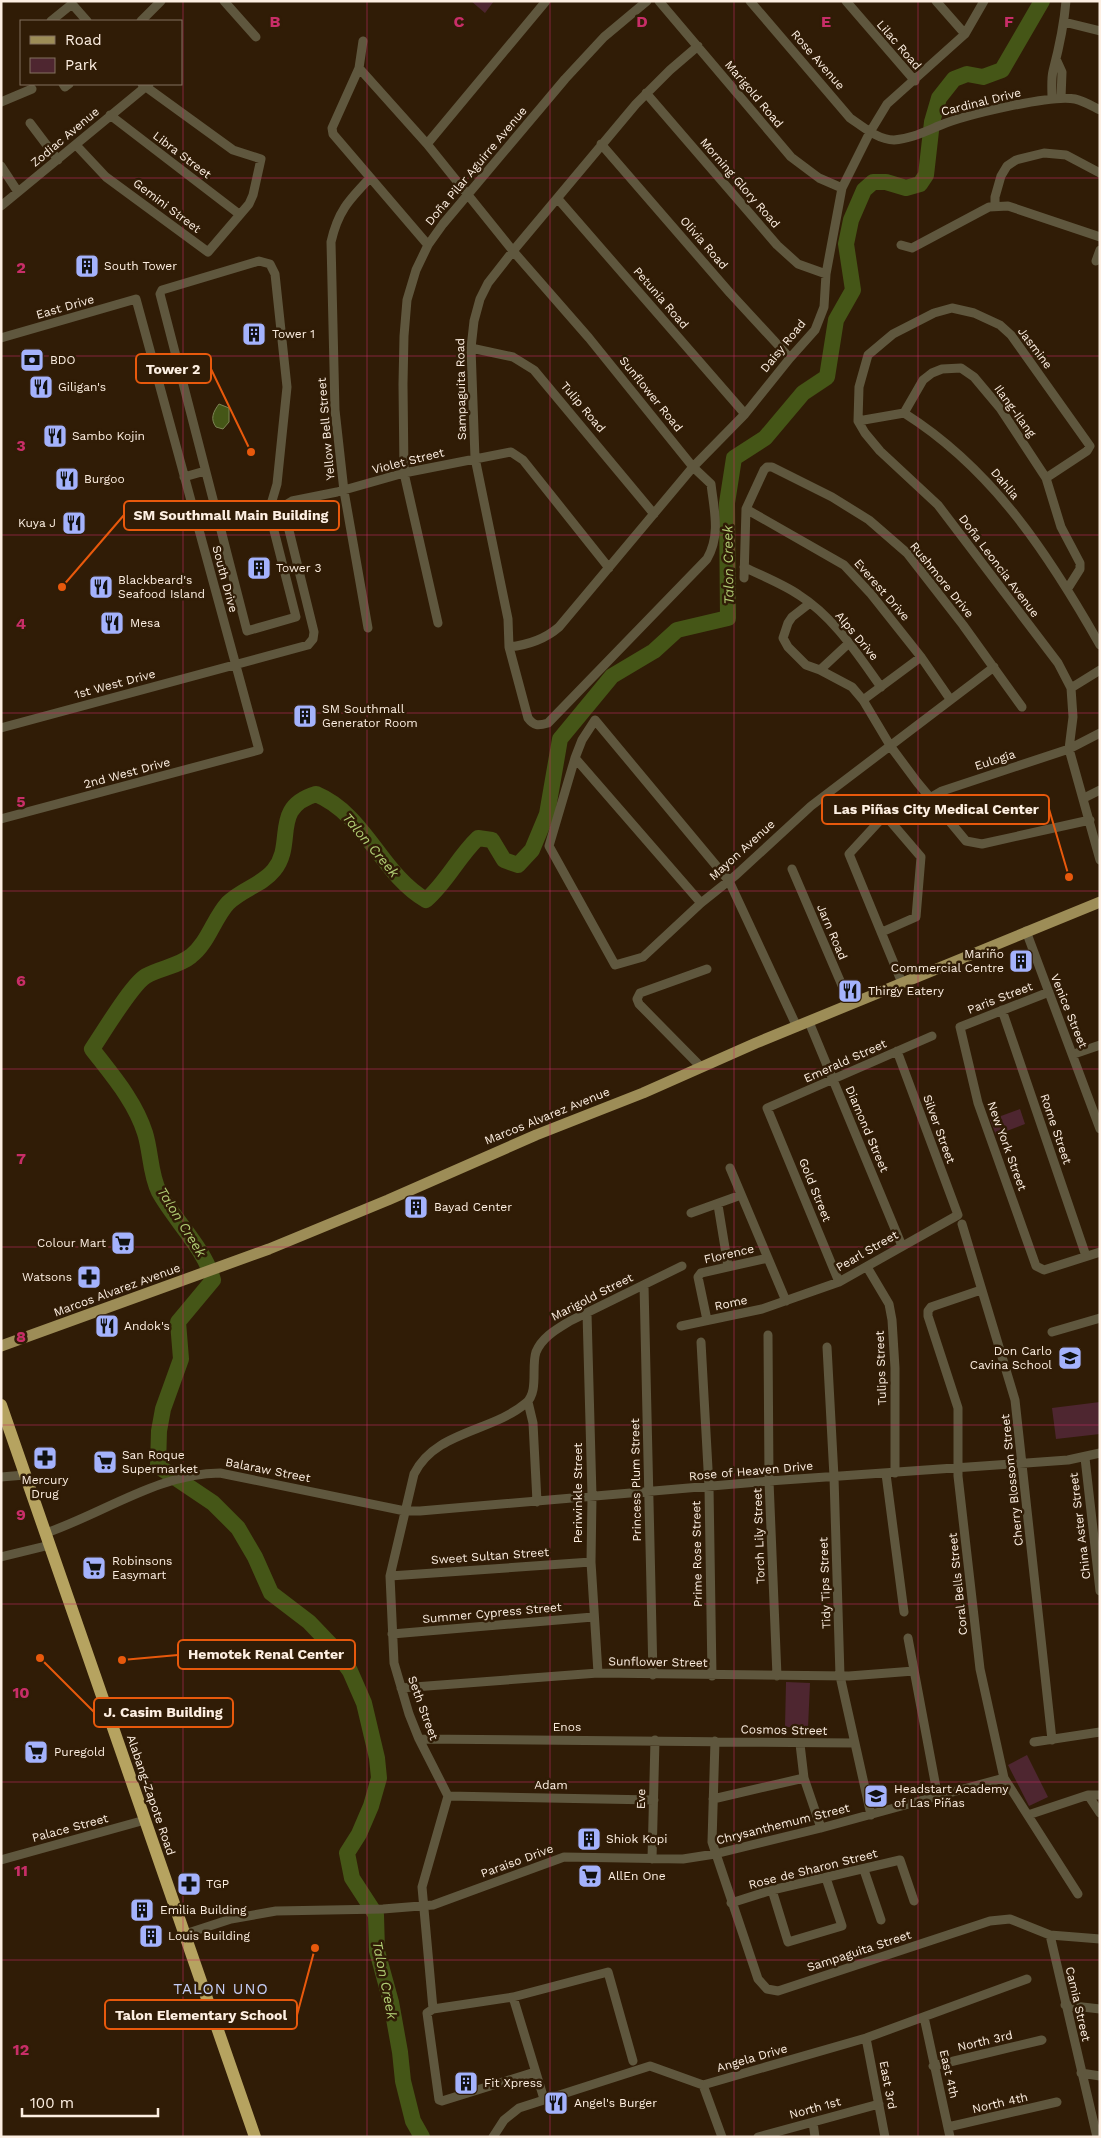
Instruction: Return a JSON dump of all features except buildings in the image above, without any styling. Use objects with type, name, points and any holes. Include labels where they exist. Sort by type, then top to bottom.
[{"type":"highway","name":"Alabang-Zapote Road","points":[[1,1405],[255,2137]]},
{"type":"main road","name":"Marcos Alvarez Avenue","points":[[1,1346],[218,1268],[382,1202],[536,1134],[1100,902]]},
{"type":"street","points":[[142,20],[161,1]]},
{"type":"street","points":[[224,1],[256,36]]},
{"type":"street","points":[[427,144],[546,1]]},
{"type":"street","name":"Doña Pilar Aguirre Avenue","points":[[438,623],[404,474],[404,336],[407,300],[416,270],[428,245],[443,224],[572,72],[604,37],[647,1]]},
{"type":"street","name":"Marigold Road","points":[[659,1],[791,157],[819,178],[842,188]]},
{"type":"street","name":"Rose Avenue","points":[[750,1],[850,118],[870,132]]},
{"type":"street","name":"Lilac Road","points":[[846,1],[914,81]]},
{"type":"street","points":[[936,1],[965,34]]},
{"type":"street","name":"Daisy Road","points":[[509,647],[524,645],[549,636],[559,627],[692,467],[745,414],[815,330],[824,307],[826,274],[842,188],[870,132],[887,104],[965,34],[984,1]]},
{"type":"street","points":[[1056,98],[1062,72],[1057,61],[1066,1]]},
{"type":"street","points":[[52,20],[72,4],[86,20]]},
{"type":"street","points":[[1064,22],[1100,31]]},
{"type":"street","points":[[363,41],[359,68],[332,128],[333,134],[428,245]]},
{"type":"street","name":"Sampaguita Road","points":[[528,718],[509,647],[508,618],[475,458],[472,348],[474,320],[480,299],[488,283],[513,251],[558,199],[601,144],[646,93],[698,46]]},
{"type":"street","name":"Sunflower Road","points":[[359,68],[427,144],[513,251],[589,338],[692,467],[712,484],[717,533],[713,549],[707,559],[548,723],[533,724],[528,718]]},
{"type":"street","points":[[146,85],[233,150],[261,159],[253,196],[240,214]]},
{"type":"street","name":"Zodiac Avenue","points":[[1,206],[146,85]]},
{"type":"street","points":[[1,102],[32,89]]},
{"type":"street","name":"Morning Glory Road","points":[[646,93],[777,245],[798,264],[826,274]]},
{"type":"street","name":"Cardinal Drive","points":[[870,132],[893,140],[921,134],[942,124],[970,116],[1056,98],[1075,99],[1100,110]]},
{"type":"street","name":"Libra Street","points":[[110,115],[240,214]]},
{"type":"street","points":[[30,123],[58,160]]},
{"type":"street","name":"Olivia Road","points":[[601,144],[730,293],[790,358]]},
{"type":"street","name":"Gemini Street","points":[[76,145],[106,177],[208,252],[240,214]]},
{"type":"street","points":[[995,206],[995,197],[1001,176],[1007,166],[1016,160],[1044,153],[1066,155],[1100,173]]},
{"type":"street","points":[[1,166],[18,192]]},
{"type":"street","name":"Yellow Bell Street","points":[[368,628],[344,490],[335,410],[331,242],[335,226],[343,208],[370,178]]},
{"type":"street","name":"Petunia Road","points":[[558,199],[745,414]]},
{"type":"street","points":[[900,245],[912,248],[995,206],[1008,206],[1100,237]]},
{"type":"street","points":[[1096,261],[1100,250]]},
{"type":"street","points":[[258,261],[270,264],[275,274],[287,387],[277,484],[270,511],[296,617],[247,631],[205,471],[160,294],[162,290],[258,261]]},
{"type":"street","name":"East Drive","points":[[1,338],[136,299]]},
{"type":"street","name":"South Drive","points":[[136,299],[259,750]]},
{"type":"street","name":"Jasmine","points":[[858,421],[858,387],[868,355],[893,334],[934,313],[952,308],[974,313],[1000,325],[1011,335],[1090,446],[1087,451],[1046,478]]},
{"type":"street","name":"Tulip Road","points":[[472,348],[513,357],[534,370],[654,514]]},
{"type":"street","name":"Ilang-Ilang","points":[[904,414],[923,380],[932,373],[942,369],[961,368],[974,377],[1000,408],[1046,478],[1061,527],[1080,563],[1080,569],[1068,588]]},
{"type":"street","points":[[858,421],[904,414]]},
{"type":"street","name":"Dahlia","points":[[904,414],[949,444],[980,474],[1025,527],[1068,588],[1100,645]]},
{"type":"street","name":"Doña Leoncia Avenue","points":[[858,421],[880,451],[938,505],[1058,664],[1071,688],[1073,717],[1069,749]]},
{"type":"street","name":"Violet Street","points":[[284,510],[287,504],[292,501],[475,458],[511,452],[518,455],[609,568]]},
{"type":"street","name":"Rushmore Drive","points":[[746,508],[767,467],[772,467],[832,497],[868,520],[907,553],[994,667],[1022,708]]},
{"type":"street","points":[[184,477],[205,471]]},
{"type":"street","points":[[744,578],[746,508]]},
{"type":"street","name":"Everest Drive","points":[[746,508],[844,565],[871,594],[921,657],[950,699]]},
{"type":"street","name":"1st West Drive","points":[[1,728],[308,644],[314,632],[284,510]]},
{"type":"street","name":"Alps Drive","points":[[744,567],[798,594],[810,603],[849,643],[881,687]]},
{"type":"street","points":[[810,603],[792,617],[784,631],[783,638],[788,647],[806,665],[820,670],[852,687],[863,700],[891,746],[930,798],[966,841],[982,844],[1090,820]]},
{"type":"street","points":[[820,670],[849,643]]},
{"type":"street","points":[[863,700],[921,657]]},
{"type":"street","name":"Mayon Avenue","points":[[575,758],[549,846],[615,965],[643,957],[811,806],[994,667]]},
{"type":"street","points":[[1071,688],[1100,670]]},
{"type":"street","points":[[701,903],[575,758],[582,740],[595,720],[729,880],[797,1026]]},
{"type":"street","name":"Eulogia","points":[[930,798],[942,791],[1069,749],[1100,733]]},
{"type":"street","points":[[1069,749],[1090,820],[1097,834],[1100,860]]},
{"type":"street","name":"2nd West Drive","points":[[1,819],[259,750]]},
{"type":"street","points":[[1084,798],[1100,790]]},
{"type":"street","points":[[882,932],[916,917],[921,857],[886,815],[849,854],[902,983]]},
{"type":"street","name":"Jarn Road","points":[[792,869],[850,1004]]},
{"type":"street","name":"Venice Street","points":[[1026,931],[1074,1054],[1100,1129]]},
{"type":"street","points":[[701,1067],[639,1004],[637,999],[640,993],[707,969]]},
{"type":"street","name":"Paris Street","points":[[960,1027],[1049,992]]},
{"type":"street","name":"Rome Street","points":[[1002,1010],[1086,1256]]},
{"type":"street","name":"Diamond Street","points":[[809,1022],[902,1246]]},
{"type":"street","name":"New York Street","points":[[960,1027],[978,1103],[1036,1266],[1040,1270],[1044,1270],[1086,1256]]},
{"type":"street","name":"Emerald Street","points":[[767,1108],[932,1036]]},
{"type":"street","points":[[1074,1054],[1100,1045]]},
{"type":"street","name":"Silver Street","points":[[898,1051],[958,1215]]},
{"type":"street","name":"Gold Street","points":[[767,1108],[839,1282]]},
{"type":"street","points":[[730,1168],[786,1301]]},
{"type":"street","points":[[691,1214],[741,1196]]},
{"type":"street","points":[[718,1205],[728,1266]]},
{"type":"street","name":"Pearl Street","points":[[786,1301],[800,1294],[839,1282],[958,1215]]},
{"type":"street","name":"Cherry Blossom Street","points":[[962,1224],[1015,1400],[1052,1740]]},
{"type":"street","points":[[1086,1256],[1100,1252]]},
{"type":"street","name":"Florence","points":[[707,1320],[698,1276],[701,1273],[728,1266],[768,1258]]},
{"type":"street","name":"Marigold Street","points":[[528,1402],[532,1395],[536,1352],[542,1341],[553,1331],[682,1266]]},
{"type":"street","name":"Tulips Street","points":[[867,1267],[889,1304],[892,1320],[895,1368],[890,1474],[904,1612]]},
{"type":"street","name":"Princess Plum Street","points":[[644,1285],[653,1675]]},
{"type":"street","name":"Coral Bells Street","points":[[981,1290],[931,1306],[928,1310],[928,1316],[958,1408],[958,1476],[980,1669],[1004,1778],[1078,1894]]},
{"type":"street","name":"Rome","points":[[681,1326],[762,1309],[786,1301]]},
{"type":"street","name":"Periwinkle Street","points":[[587,1313],[592,1496],[591,1562],[598,1673]]},
{"type":"street","points":[[1052,1332],[1100,1318]]},
{"type":"street","name":"Torch Lily Street","points":[[768,1335],[770,1481],[777,1676]]},
{"type":"street","name":"Prime Rose Street","points":[[701,1342],[708,1487],[712,1676]]},
{"type":"street","name":"Tidy Tips Street","points":[[827,1348],[834,1477],[840,1676],[871,1815]]},
{"type":"street","points":[[405,1511],[414,1474],[419,1464],[428,1455],[440,1445],[513,1413],[528,1402],[533,1422],[537,1502]]},
{"type":"street","name":"Rose of Heaven Drive","points":[[405,1511],[537,1502],[770,1481],[1023,1464],[1084,1458],[1100,1453]]},
{"type":"street","name":"China Aster Street","points":[[1084,1458],[1100,1591]]},
{"type":"street","name":"Balaraw Street","points":[[1,1557],[48,1539],[187,1476],[220,1473],[405,1511]]},
{"type":"street","points":[[1,1477],[26,1475]]},
{"type":"street","name":"Seth Street","points":[[405,1511],[390,1576],[394,1663],[419,1739],[448,1796]]},
{"type":"street","name":"Sweet Sultan Street","points":[[390,1576],[591,1562]]},
{"type":"street","name":"Summer Cypress Street","points":[[392,1634],[593,1617]]},
{"type":"street","points":[[908,1638],[938,1798]]},
{"type":"street","name":"Sunflower Street","points":[[401,1688],[598,1673],[712,1676],[840,1676],[914,1671]]},
{"type":"street","points":[[1034,1742],[1100,1732]]},
{"type":"street","name":"Enos","points":[[419,1739],[715,1741]]},
{"type":"street","name":"Eve","points":[[652,1859],[655,1740]]},
{"type":"street","name":"Cosmos Street","points":[[715,1741],[800,1744],[854,1743]]},
{"type":"street","name":"Sampaguita Street","points":[[715,1741],[712,1842],[758,1979],[767,1989],[778,1991],[990,1921],[1010,1919],[1050,1935],[1098,1937]]},
{"type":"street","points":[[800,1744],[804,1778],[820,1828]]},
{"type":"street","points":[[713,1799],[804,1778]]},
{"type":"street","name":"Chrysanthemum Street","points":[[652,1859],[683,1859],[715,1854],[938,1798],[1004,1778]]},
{"type":"street","points":[[1088,1795],[1100,1813]]},
{"type":"street","points":[[1028,1815],[1088,1795],[1100,1795]]},
{"type":"street","points":[[433,2009],[422,1887],[448,1796]]},
{"type":"street","name":"Adam","points":[[448,1796],[654,1800]]},
{"type":"street","name":"Palace Street","points":[[1,1860],[145,1820]]},
{"type":"street","name":"Paraiso Drive","points":[[184,1934],[231,1919],[276,1911],[383,1909],[433,1905],[564,1857],[652,1859]]},
{"type":"street","name":"Rose de Sharon Street","points":[[731,1903],[772,1890],[864,1870],[900,1860],[914,1901]]},
{"type":"street","points":[[864,1870],[881,1920]]},
{"type":"street","points":[[772,1890],[788,1942],[842,1926],[826,1878]]},
{"type":"street","name":"Camia Street","points":[[1050,1935],[1065,2006],[1097,2134]]},
{"type":"street","points":[[535,2072],[442,2101],[439,2100],[426,2016],[433,2009],[514,1997],[608,1972],[633,2061]]},
{"type":"street","name":"Angela Drive","points":[[493,2137],[504,2120],[519,2108],[650,2066],[703,2085],[866,2038],[1027,1979]]},
{"type":"street","points":[[514,1997],[544,2099]]},
{"type":"street","points":[[1065,2006],[1100,2009]]},
{"type":"street","name":"East 4th","points":[[924,2017],[933,2066],[949,2132]]},
{"type":"street","name":"East 3rd","points":[[866,2038],[885,2137]]},
{"type":"street","name":"North 3rd","points":[[933,2066],[1042,2040]]},
{"type":"street","points":[[1081,2073],[1100,2076]]},
{"type":"street","points":[[703,2085],[722,2137]]},
{"type":"street","name":"North 4th","points":[[949,2132],[1057,2102]]},
{"type":"street","name":"North 1st","points":[[758,2137],[879,2104]]},
{"type":"street","points":[[813,2122],[815,2137]]},
{"type":"green space","points":[[471,1],[494,1],[485,13]]},
{"type":"green space","points":[[1020,1109],[1025,1124],[996,1135],[990,1120]]},
{"type":"green space","points":[[1100,1402],[1100,1434],[1056,1439],[1052,1408]]},
{"type":"green space","points":[[786,1682],[810,1683],[808,1728],[785,1727]]},
{"type":"green space","points":[[1027,1755],[1048,1797],[1029,1806],[1008,1765]]},
{"type":"shaded area","points":[[219,404],[229,408],[229,422],[223,429],[216,427],[213,421],[214,413]]},
{"type":"waterway","name":"Talon Creek","points":[[422,2137],[413,2121],[403,2081],[391,2002],[377,1951],[376,1915],[352,1878],[347,1853],[359,1834],[371,1806],[379,1778],[377,1758],[364,1703],[350,1671],[332,1646],[309,1622],[271,1593],[255,1557],[238,1528],[213,1503],[158,1466],[159,1431],[163,1409],[181,1359],[178,1322],[213,1280],[197,1246],[159,1192],[141,1121],[122,1089],[92,1049],[126,998],[140,981],[151,973],[181,962],[191,956],[202,944],[228,903],[239,894],[264,880],[274,870],[280,860],[283,849],[288,817],[293,808],[302,800],[316,794],[348,816],[397,875],[410,889],[426,900],[478,838],[492,840],[504,860],[518,865],[532,850],[547,814],[560,739],[612,676],[654,651],[677,630],[728,618],[727,503],[734,458],[765,438],[803,393],[827,377],[836,320],[853,290],[846,244],[851,220],[864,190],[873,182],[886,182],[906,188],[920,184],[926,175],[932,122],[939,98],[954,79],[967,74],[983,77],[1002,70],[1042,1]]},
{"type":"place","name":"South Tower","points":[[87,266]]},
{"type":"place","name":"Tower 1","points":[[254,334]]},
{"type":"place","name":"BDO","points":[[32,360]]},
{"type":"place","name":"Giligan's","points":[[41,387]]},
{"type":"place","name":"Sambo Kojin","points":[[55,436]]},
{"type":"place","name":"Tower 2","points":[[251,452]]},
{"type":"place","name":"Burgoo","points":[[67,479]]},
{"type":"place","name":"Kuya J","points":[[74,523]]},
{"type":"place","name":"Tower 3","points":[[259,568]]},
{"type":"place","name":"SM Southmall Main Building","points":[[62,587]]},
{"type":"place","name":"Blackbeard's Seafood Island","points":[[101,587]]},
{"type":"place","name":"Mesa","points":[[112,623]]},
{"type":"place","name":"SM Southmall Generator Room","points":[[305,716]]},
{"type":"place","name":"Las Piñas City Medical Center","points":[[1069,877]]},
{"type":"place","name":"Mariño Commercial Centre","points":[[1021,961]]},
{"type":"place","name":"Thirgy Eatery","points":[[850,991]]},
{"type":"place","name":"Bayad Center","points":[[416,1207]]},
{"type":"place","name":"Colour Mart","points":[[123,1243]]},
{"type":"place","name":"Watsons","points":[[89,1277]]},
{"type":"place","name":"Andok's","points":[[107,1326]]},
{"type":"place","name":"Don Carlo Cavina School","points":[[1070,1358]]},
{"type":"place","name":"Mercury Drug","points":[[45,1458]]},
{"type":"place","name":"San Roque Supermarket","points":[[105,1462]]},
{"type":"place","name":"Robinsons Easymart","points":[[94,1568]]},
{"type":"place","name":"J. Casim Building","points":[[40,1658]]},
{"type":"place","name":"Hemotek Renal Center","points":[[122,1660]]},
{"type":"place","name":"Puregold","points":[[36,1752]]},
{"type":"place","name":"Headstart Academy of Las Piñas","points":[[876,1796]]},
{"type":"place","name":"Shiok Kopi","points":[[589,1839]]},
{"type":"place","name":"AllEn One","points":[[590,1876]]},
{"type":"place","name":"TGP","points":[[189,1884]]},
{"type":"place","name":"Emilia Building","points":[[142,1910]]},
{"type":"place","name":"Louis Building","points":[[151,1936]]},
{"type":"place","name":"Talon Elementary School","points":[[315,1948]]},
{"type":"place","name":"Fit Xpress","points":[[466,2083]]},
{"type":"place","name":"Angel's Burger","points":[[556,2103]]},
{"type":"district","name":"TALON UNO","points":[[221,1989]]}]
